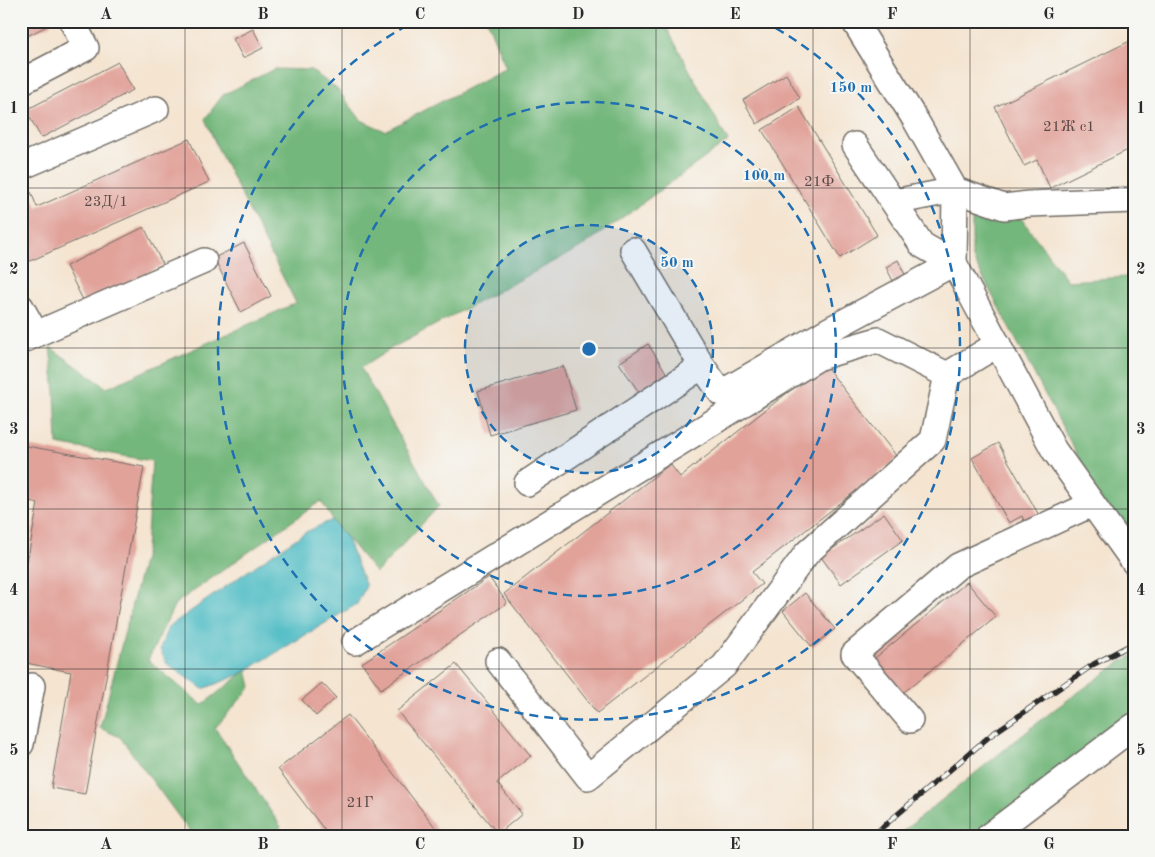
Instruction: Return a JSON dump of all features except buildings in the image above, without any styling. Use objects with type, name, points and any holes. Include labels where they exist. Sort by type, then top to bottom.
[{"type":"lane","points":[[21,82],[86,48],[72,21]]},
{"type":"lane","points":[[854,21],[916,121],[955,190],[954,263],[1054,450],[1134,562]]},
{"type":"lane","points":[[21,168],[156,109]]},
{"type":"lane","points":[[855,145],[922,245],[954,263]]},
{"type":"lane","points":[[894,202],[955,190],[1004,207],[1029,204],[1134,200]]},
{"type":"lane","points":[[633,250],[702,366],[721,393],[829,330],[954,263]]},
{"type":"lane","points":[[21,307],[29,337],[204,262]]},
{"type":"lane","points":[[355,642],[819,357],[878,340],[947,375]]},
{"type":"lane","points":[[498,661],[588,777],[724,666],[807,553],[933,440],[947,375],[998,344]]},
{"type":"lane","points":[[527,483],[702,366]]},
{"type":"lane","points":[[910,720],[854,654],[958,566],[1092,504]]},
{"type":"lane","points":[[21,744],[32,686]]},
{"type":"lane","points":[[989,836],[1134,726]]},
{"type":"green space","points":[[487,21],[663,21],[728,141],[583,246],[392,348],[361,368],[439,506],[376,573],[336,525],[321,501],[175,604],[148,660],[202,705],[247,670],[251,687],[215,728],[281,827],[271,836],[193,836],[120,737],[100,728],[146,550],[152,461],[57,444],[55,392],[50,347],[107,388],[296,303],[219,151],[205,119],[223,95],[274,69],[311,70],[338,90],[361,120],[385,131],[506,68]]},
{"type":"green space","points":[[972,213],[1020,217],[1068,281],[1126,277],[1134,282],[1134,541],[1108,513],[972,257]]},
{"type":"green space","points":[[1134,655],[1134,716],[977,836],[897,836],[1055,709],[1122,661]]},
{"type":"water","points":[[332,520],[347,539],[366,586],[357,604],[239,675],[203,689],[167,664],[160,649],[168,627],[306,532]]},
{"type":"railway","points":[[872,836],[991,735],[1094,664],[1134,643]]}]
